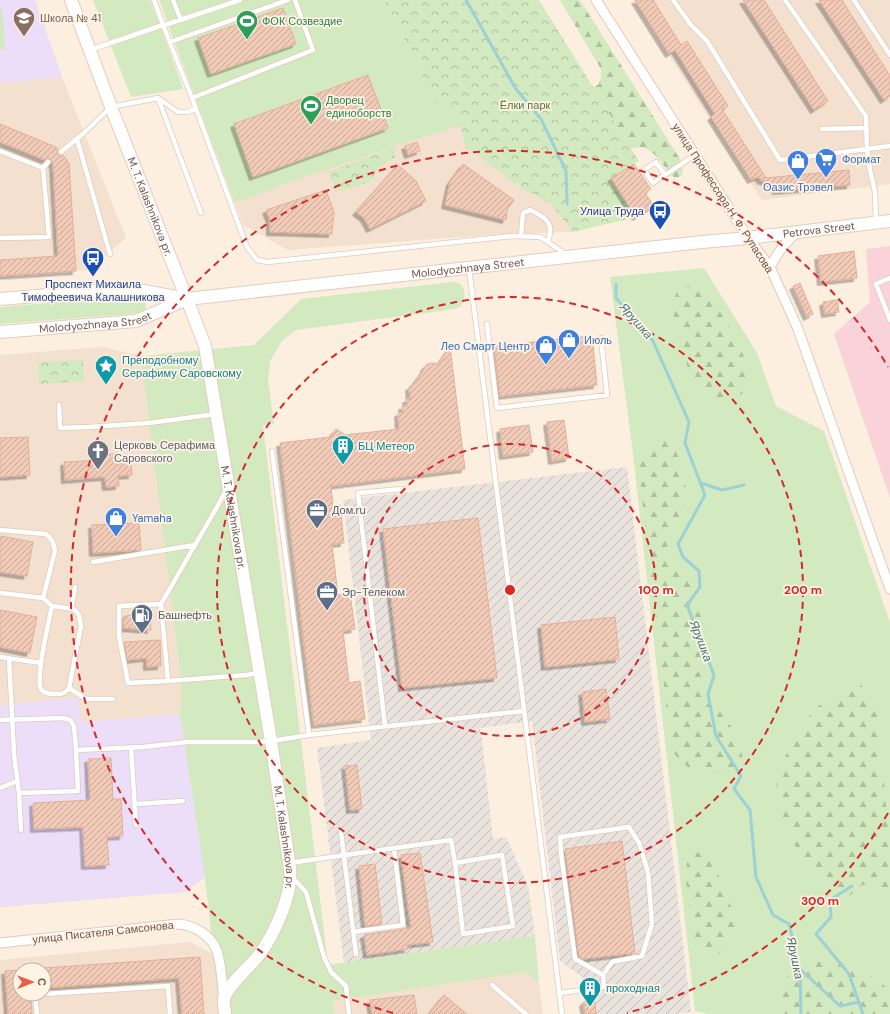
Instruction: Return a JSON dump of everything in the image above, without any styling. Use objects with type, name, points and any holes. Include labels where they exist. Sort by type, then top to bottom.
[{"type":"main road","name":"M. T. Kalashnikova pr.","points":[[71,0],[111,107],[178,277],[188,298],[205,346],[271,741],[290,869],[288,894],[271,935],[259,956],[230,988],[224,1001]]},
{"type":"main road","name":"Petrova Street","points":[[748,238],[890,222]]},
{"type":"main road","name":"Molodyozhnaya Street","points":[[0,299],[133,289],[188,298],[748,238]]},
{"type":"main road","name":"Molodyozhnaya Street","points":[[0,332],[136,321],[188,298]]},
{"type":"main road","points":[[224,1001],[225,1014]]},
{"type":"street","name":"улица Профессора Н. Ф. Рупасова","points":[[596,0],[748,238],[770,267],[798,329],[890,589]]},
{"type":"street","points":[[770,267],[784,244],[797,232]]},
{"type":"street","name":"улица Писателя Самсонова","points":[[0,942],[178,924],[188,926],[203,933],[216,949],[224,1001]]},
{"type":"lane","points":[[154,0],[247,247],[258,260],[268,262],[513,236],[540,237],[568,257]]},
{"type":"lane","points":[[173,0],[181,20]]},
{"type":"lane","points":[[90,51],[240,0]]},
{"type":"lane","points":[[170,42],[288,0]]},
{"type":"lane","points":[[192,98],[313,50],[295,0]]},
{"type":"lane","points":[[673,0],[692,25],[707,40],[780,160],[890,146]]},
{"type":"lane","points":[[785,0],[866,116],[867,149],[875,192],[876,223]]},
{"type":"lane","points":[[854,0],[890,55]]},
{"type":"lane","points":[[61,152],[111,107],[158,98],[178,112],[187,112],[196,109]]},
{"type":"lane","points":[[158,98],[201,212]]},
{"type":"lane","points":[[822,129],[867,128]]},
{"type":"lane","points":[[77,139],[110,254]]},
{"type":"lane","points":[[0,151],[43,168]]},
{"type":"lane","points":[[665,175],[656,162],[644,170],[652,183],[665,175],[695,155]]},
{"type":"lane","points":[[0,238],[49,237],[43,168],[48,162]]},
{"type":"lane","points":[[521,236],[522,213],[530,210],[541,216],[548,223],[551,230],[548,242]]},
{"type":"lane","points":[[469,268],[562,1014]]},
{"type":"lane","points":[[890,278],[876,284],[890,320]]},
{"type":"lane","points":[[487,324],[497,408],[607,395],[602,338]]},
{"type":"lane","points":[[59,405],[60,428],[89,428],[149,423],[216,414]]},
{"type":"lane","points":[[272,451],[309,735]]},
{"type":"lane","points":[[168,681],[161,604],[218,507],[228,487]]},
{"type":"lane","points":[[385,726],[358,493],[402,489]]},
{"type":"lane","points":[[0,530],[46,534],[51,539],[54,544],[55,551],[43,598]]},
{"type":"lane","points":[[93,562],[195,545]]},
{"type":"lane","points":[[70,609],[75,587]]},
{"type":"lane","points":[[0,593],[43,598],[52,606],[74,609],[79,615],[81,626],[69,688],[66,692],[61,694],[43,692],[39,680],[52,606]]},
{"type":"lane","points":[[161,604],[119,606],[119,636],[128,683],[259,673]]},
{"type":"lane","points":[[0,657],[41,663]]},
{"type":"lane","points":[[9,658],[14,754],[18,781],[21,830]]},
{"type":"lane","points":[[69,688],[86,699],[112,699]]},
{"type":"lane","points":[[76,750],[143,747],[188,742],[271,741],[309,735],[524,711]]},
{"type":"lane","points":[[0,720],[12,718],[63,718],[70,720],[74,726],[78,791],[19,793]]},
{"type":"lane","points":[[131,747],[136,825]]},
{"type":"lane","points":[[0,788],[18,781]]},
{"type":"lane","points":[[135,804],[183,801]]},
{"type":"lane","points":[[560,993],[604,987],[603,975],[612,962],[642,956],[652,924],[648,872],[639,843],[629,827],[560,837],[575,959],[603,975]]},
{"type":"lane","points":[[341,832],[356,954]]},
{"type":"lane","points":[[349,1014],[346,986],[331,972],[324,957],[306,892],[290,869],[344,855],[451,840],[464,934],[514,926],[502,855],[455,863]]},
{"type":"lane","points":[[353,932],[402,925],[394,848]]},
{"type":"lane","points":[[492,985],[526,1014]]},
{"type":"lane","points":[[52,993],[168,986],[170,1014]]},
{"type":"lane","points":[[35,1002],[36,1014]]},
{"type":"shaded area","points":[[0,0],[35,0],[62,77],[126,238],[88,270],[0,277]]},
{"type":"shaded area","name":"Школа № 41","points":[[0,0],[35,0],[62,77],[0,83]]},
{"type":"shaded area","points":[[159,0],[384,0],[435,102],[454,111],[467,147],[521,188],[551,204],[573,232],[502,234],[288,250],[243,225]]},
{"type":"shaded area","points":[[633,0],[890,0],[890,184],[762,200]]},
{"type":"shaded area","points":[[890,246],[890,498],[834,334],[870,302],[866,249]]},
{"type":"shaded area","points":[[103,347],[141,356],[182,687],[180,714],[205,877],[185,892],[0,907],[0,355]]},
{"type":"shaded area","points":[[627,467],[691,1012],[674,1014],[596,1014],[595,1002],[589,997],[586,980],[560,961],[532,721],[479,728],[481,731],[493,839],[506,837],[528,886],[535,936],[344,963],[317,748],[371,740],[343,500]]},
{"type":"shaded area","points":[[79,698],[81,722],[180,714],[205,877],[185,892],[0,907],[0,705]]},
{"type":"shaded area","points":[[190,942],[214,955],[220,1014],[0,1014],[0,960]]},
{"type":"shaded area","points":[[526,972],[539,983],[543,1014],[334,1014],[332,1001]]},
{"type":"green space","points":[[93,0],[150,0],[183,89],[131,97]]},
{"type":"green space","points":[[160,0],[384,0],[435,102],[454,111],[460,126],[347,162],[235,203]]},
{"type":"green space","name":"Ёлки парк","points":[[384,0],[539,0],[639,161],[611,178],[636,217],[573,232],[551,204],[521,188],[466,147],[454,111],[435,102]]},
{"type":"green space","points":[[560,0],[580,0],[680,159],[683,173],[679,177],[675,178],[652,152],[641,147],[601,153],[588,91],[599,84],[601,69]]},
{"type":"green space","points":[[0,9],[2,9],[5,49],[0,50]]},
{"type":"green space","points":[[394,147],[395,157],[381,166],[369,182],[335,192],[329,172]]},
{"type":"green space","points":[[704,268],[757,353],[776,406],[824,431],[890,623],[890,1014],[709,1014],[695,1011],[633,454],[610,277]]},
{"type":"green space","points":[[453,282],[461,285],[464,293],[463,304],[456,309],[296,330],[282,341],[270,361],[268,380],[274,424],[263,425],[328,965],[535,936],[539,983],[526,972],[332,1001],[334,1014],[220,1014],[205,877],[180,714],[182,687],[141,356],[254,345],[301,299]]},
{"type":"green space","points":[[690,286],[714,302],[735,336],[744,357],[747,376],[745,391],[733,401],[718,402],[704,397],[690,375],[675,325],[673,308],[678,288]]},
{"type":"green space","points":[[142,295],[146,304],[146,308],[143,313],[0,324],[0,307]]},
{"type":"green space","points":[[83,360],[84,381],[39,384],[38,362]]},
{"type":"green space","points":[[665,439],[674,445],[682,469],[687,493],[682,518],[668,540],[667,550],[679,571],[691,585],[708,630],[699,686],[726,719],[738,737],[744,764],[729,772],[707,773],[689,768],[676,756],[671,748],[639,472],[640,451]]},
{"type":"green space","points":[[858,683],[866,689],[878,706],[882,738],[881,764],[884,779],[886,807],[890,812],[890,896],[870,885],[862,885],[846,899],[832,892],[809,869],[781,822],[776,780],[788,750],[814,709],[847,686]]},
{"type":"green space","points":[[692,851],[707,855],[727,890],[735,925],[727,947],[716,956],[703,950],[694,936],[685,873]]},
{"type":"green space","points":[[824,960],[851,963],[882,983],[890,992],[890,1014],[779,1014],[787,977],[807,962]]},
{"type":"building","points":[[635,0],[653,0],[681,45],[687,41],[728,106],[722,109],[766,178],[849,170],[850,185],[776,191],[775,184],[760,180],[761,179],[757,177],[751,180],[711,117],[715,114],[675,50],[669,54]]},
{"type":"building","points":[[743,0],[764,0],[828,101],[814,110]]},
{"type":"building","points":[[819,0],[842,0],[890,76],[890,96],[884,100]]},
{"type":"building","name":"ФОК Созвездие","points":[[283,8],[296,44],[211,74],[198,38]]},
{"type":"building","name":"Дворец единоборств","points":[[368,75],[388,128],[253,177],[234,124]]},
{"type":"building","points":[[0,124],[56,147],[58,149],[58,155],[63,155],[69,163],[76,271],[0,276],[0,260],[58,256],[53,164],[49,158],[45,160],[0,142]]},
{"type":"building","points":[[417,142],[420,151],[408,155],[405,146]]},
{"type":"building","points":[[463,164],[514,200],[507,210],[506,220],[445,205],[450,182]]},
{"type":"building","points":[[634,164],[651,189],[645,193],[654,206],[636,217],[611,178]]},
{"type":"building","points":[[398,165],[416,181],[426,201],[370,229],[364,218],[356,212]]},
{"type":"building","points":[[326,190],[334,212],[332,234],[270,232],[270,220],[266,210]]},
{"type":"building","points":[[854,251],[857,278],[821,282],[818,256]]},
{"type":"building","points":[[800,283],[813,314],[807,317],[793,286]]},
{"type":"building","points":[[837,300],[839,312],[825,314],[823,302]]},
{"type":"building","name":"Лео Смарт Центр","points":[[592,336],[597,385],[500,396],[494,346]]},
{"type":"building","points":[[450,347],[465,469],[331,486],[333,506],[340,505],[344,543],[332,544],[338,595],[350,594],[355,629],[343,631],[349,683],[360,681],[365,719],[314,725],[280,443],[330,437],[336,429],[345,435],[399,429],[398,413],[403,412],[402,406],[407,406],[406,399],[410,399],[409,387],[412,386],[427,364],[438,364]]},
{"type":"building","points":[[564,420],[569,458],[552,461],[547,422]]},
{"type":"building","points":[[529,425],[533,452],[503,456],[500,429]]},
{"type":"building","points":[[28,437],[30,475],[0,477],[0,438]]},
{"type":"building","name":"Церковь Серафима Саровского","points":[[104,454],[117,454],[117,464],[131,463],[132,475],[118,476],[119,486],[106,487],[105,477],[65,480],[64,462],[104,460]]},
{"type":"building","points":[[478,518],[497,678],[402,688],[383,529]]},
{"type":"building","name":"Yamaha","points":[[139,523],[141,550],[93,553],[92,525]]},
{"type":"building","points":[[0,536],[33,542],[27,576],[0,572]]},
{"type":"building","points":[[0,610],[37,617],[30,653],[0,647]]},
{"type":"building","points":[[133,614],[150,616],[151,630],[123,628],[123,617]]},
{"type":"building","points":[[615,617],[619,659],[545,667],[541,625]]},
{"type":"building","points":[[160,640],[161,666],[147,667],[147,658],[127,660],[124,642]]},
{"type":"building","points":[[606,689],[610,719],[585,722],[582,692]]},
{"type":"building","points":[[111,758],[113,799],[121,799],[123,836],[107,837],[109,865],[85,866],[83,827],[34,829],[33,803],[90,800],[88,759]]},
{"type":"building","points":[[357,765],[362,809],[350,810],[345,766]]},
{"type":"building","points":[[622,841],[635,953],[583,959],[579,957],[565,849]]},
{"type":"building","points":[[420,853],[433,942],[407,945],[408,949],[367,955],[364,935],[411,928],[401,855]]},
{"type":"building","points":[[375,864],[382,924],[365,926],[359,866]]},
{"type":"building","points":[[200,957],[204,1014],[182,1014],[179,978],[52,987],[52,967]]},
{"type":"building","points":[[5,971],[12,971],[12,1002],[31,1002],[32,1014],[8,1014]]},
{"type":"building","points":[[414,995],[417,1014],[372,1014],[370,1000]]},
{"type":"building","points":[[444,995],[467,1014],[429,1014]]},
{"type":"building","name":"проходная","points":[[589,997],[595,1002],[596,1014],[585,1014],[583,1003]]},
{"type":"waterway","name":"Ярушка","points":[[466,0],[516,89],[541,119],[566,171],[567,204]]},
{"type":"waterway","name":"Ярушка","points":[[616,284],[616,298],[653,341],[689,422],[685,443],[705,495],[678,544],[683,557],[699,571],[700,587],[687,605],[714,675],[708,694],[716,736],[741,776],[734,789],[750,810],[756,877],[773,915],[789,924],[800,969],[801,1014]]},
{"type":"waterway","points":[[701,483],[722,490],[744,485]]},
{"type":"waterway","points":[[852,886],[830,900],[831,917],[816,934],[849,974],[863,1014]]},
{"type":"waterway","points":[[800,969],[840,1006],[859,1002]]},
{"type":"place","name":"Школа № 41","points":[[24,38]]},
{"type":"place","name":"ФОК Созвездие","points":[[247,40]]},
{"type":"place","name":"Дворец единоборств","points":[[311,126]]},
{"type":"place","name":"Формат","points":[[826,178]]},
{"type":"place","name":"Оазис Трэвел","points":[[798,180]]},
{"type":"place","name":"Улица Труда","points":[[660,230]]},
{"type":"place","name":"Проспект Михаила Тимофеевича Калашникова","points":[[93,278]]},
{"type":"place","name":"Июль","points":[[569,360]]},
{"type":"place","name":"Лео Смарт Центр","points":[[546,366]]},
{"type":"place","name":"Преподобному Серафиму Саровскому","points":[[106,386]]},
{"type":"place","name":"БЦ Метеор","points":[[343,466]]},
{"type":"place","name":"Церковь Серафима Саровского","points":[[98,470]]},
{"type":"place","name":"Дом.ru","points":[[317,530]]},
{"type":"place","name":"Yamaha","points":[[116,538]]},
{"type":"place","name":"Эр-Телеком","points":[[327,612]]},
{"type":"place","name":"Башнефть","points":[[142,634]]},
{"type":"place","name":"проходная","points":[[590,1008]]}]
